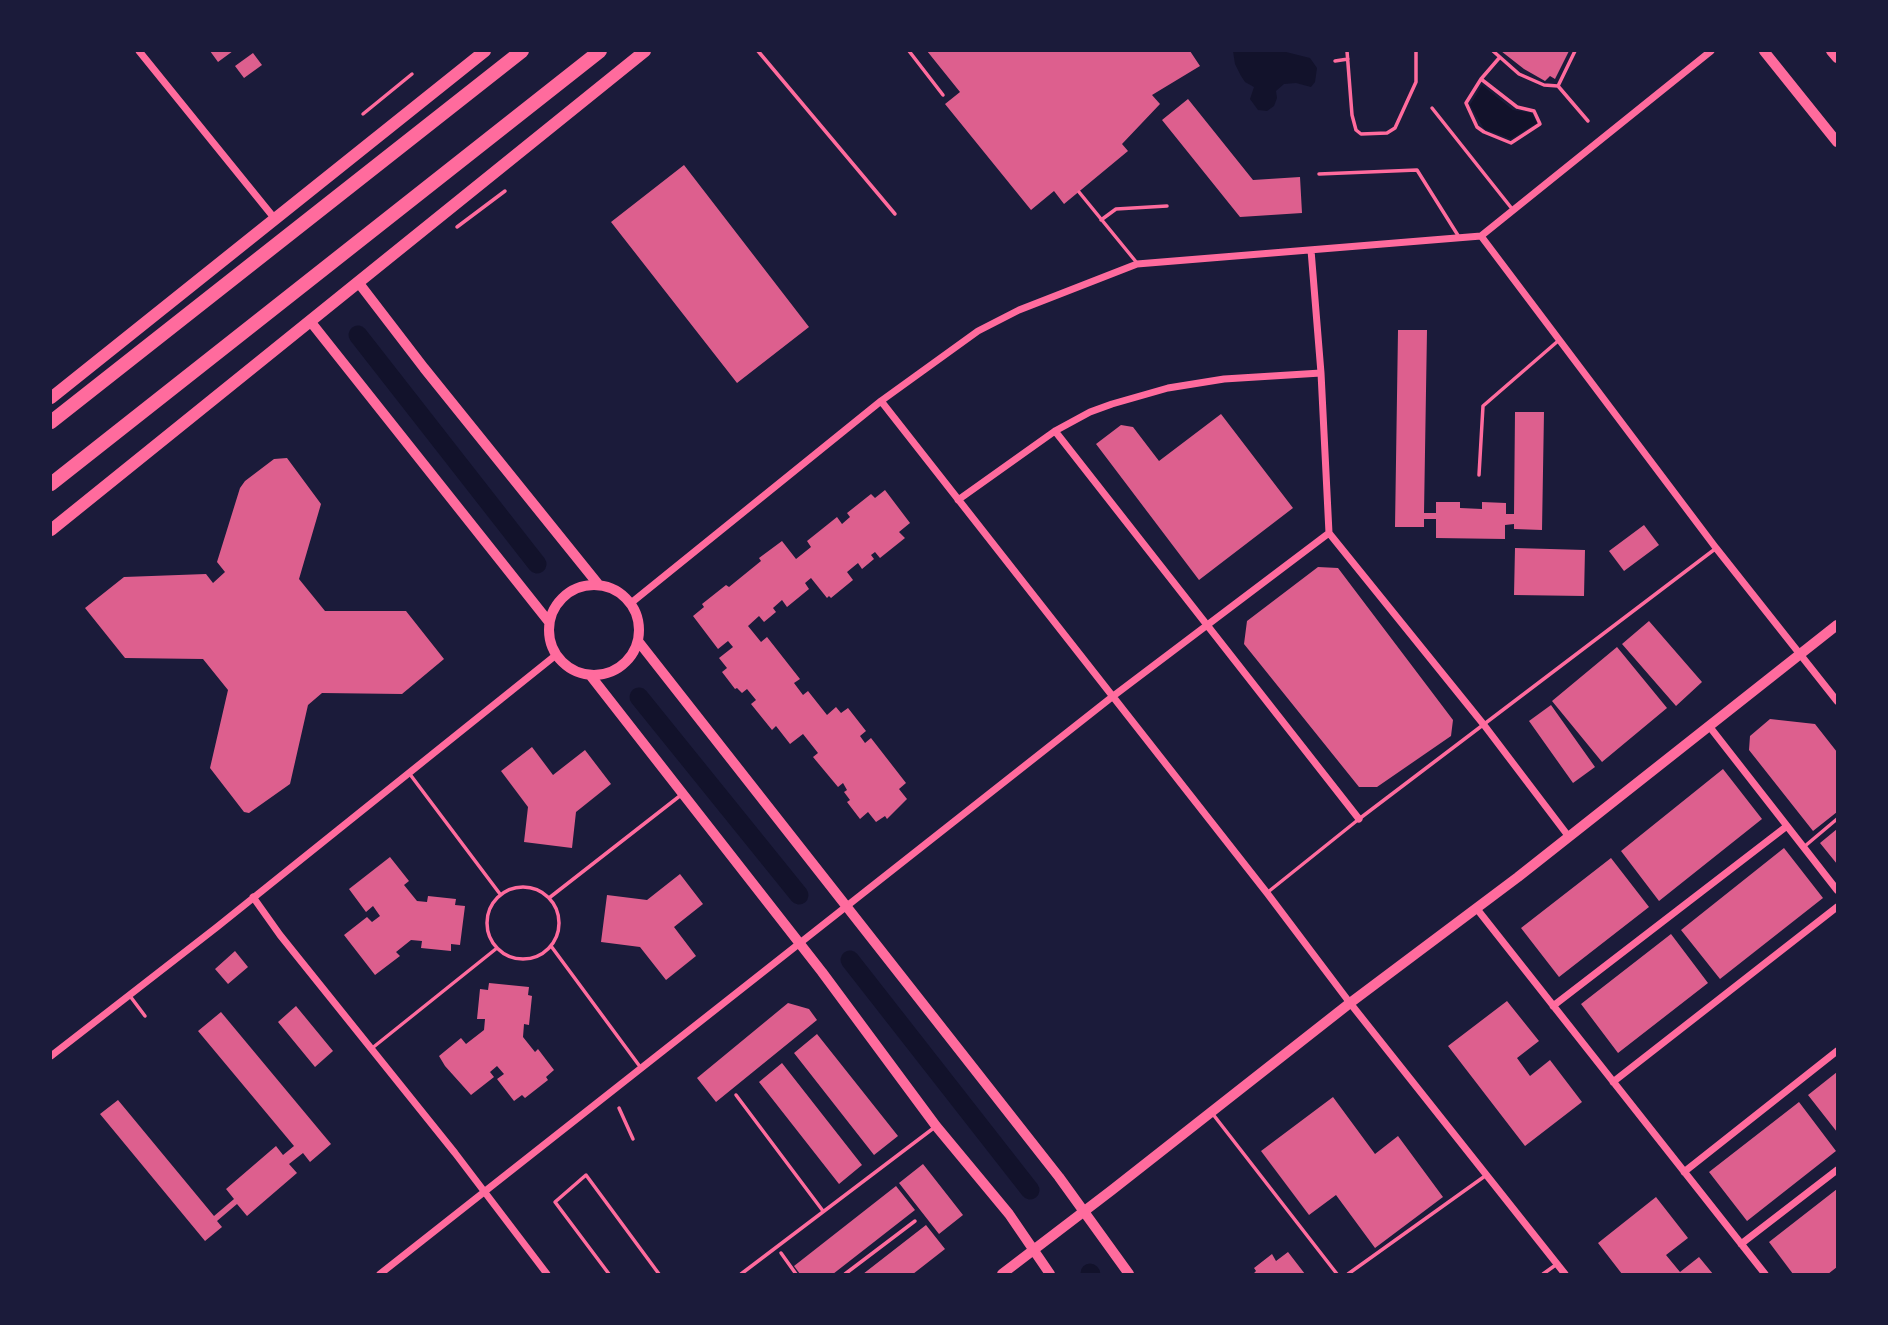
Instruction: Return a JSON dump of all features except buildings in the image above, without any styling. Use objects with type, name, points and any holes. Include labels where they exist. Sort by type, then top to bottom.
[{"type":"highway","points":[[51,422],[522,51]]},
{"type":"highway","points":[[51,484],[600,51]]},
{"type":"main road","points":[[51,397],[485,51]]},
{"type":"main road","points":[[51,530],[645,51]]},
{"type":"main road","points":[[1763,51],[1837,142]]},
{"type":"main road","points":[[1831,51],[1837,58]]},
{"type":"street","points":[[139,51],[275,219]]},
{"type":"street","points":[[631,603],[881,401],[978,331],[1055,294],[1137,264],[1481,236],[1711,51]]},
{"type":"street","points":[[1481,236],[1716,548],[1837,701]]},
{"type":"street","points":[[1311,250],[1321,373],[1329,533],[1569,836]]},
{"type":"street","points":[[358,282],[598,584]]},
{"type":"street","points":[[310,321],[549,622]]},
{"type":"street","points":[[958,500],[1055,431],[1090,412],[1112,404],[1182,385],[1249,376],[1321,373]]},
{"type":"street","points":[[881,401],[1267,892],[1485,1176],[1565,1274]]},
{"type":"street","points":[[1055,431],[1359,819]]},
{"type":"street","points":[[380,1274],[1112,697],[1329,533]]},
{"type":"street","points":[[598,584],[610,587],[631,603],[638,616],[640,632],[631,658],[621,667],[609,674],[590,675],[570,669],[556,655],[550,642],[549,622],[555,606],[566,594],[581,586],[598,584]]},
{"type":"street","points":[[1002,1274],[1350,1003],[1477,909],[1837,625]]},
{"type":"street","points":[[638,641],[1085,1212],[1129,1274]]},
{"type":"street","points":[[51,1056],[217,927],[556,655]]},
{"type":"street","points":[[590,675],[800,944],[936,1126],[1009,1214],[1050,1274]]},
{"type":"street","points":[[1709,726],[1837,890]]},
{"type":"street","points":[[1553,1006],[1787,826]]},
{"type":"street","points":[[253,897],[547,1274]]},
{"type":"street","points":[[1613,1082],[1837,907]]},
{"type":"street","points":[[1477,909],[1765,1274]]},
{"type":"street","points":[[1684,1172],[1837,1051]]},
{"type":"street","points":[[1741,1244],[1837,1170]]},
{"type":"lane","points":[[758,51],[895,214]]},
{"type":"lane","points":[[909,51],[943,94]]},
{"type":"lane","points":[[1432,108],[1513,210]]},
{"type":"lane","points":[[1319,174],[1417,170],[1460,238]]},
{"type":"lane","points":[[1079,192],[1137,264]]},
{"type":"lane","points":[[1101,220],[1116,209],[1167,206]]},
{"type":"lane","points":[[1479,475],[1483,406],[1560,340]]},
{"type":"lane","points":[[1267,892],[1716,548]]},
{"type":"lane","points":[[408,773],[501,895]]},
{"type":"lane","points":[[548,898],[683,794]]},
{"type":"lane","points":[[1803,847],[1837,819]]},
{"type":"lane","points":[[519,888],[530,888],[548,898],[556,909],[559,922],[557,935],[551,946],[538,956],[524,959],[509,956],[497,948],[492,941],[488,925],[491,908],[501,895],[519,888]]},
{"type":"lane","points":[[551,946],[641,1068]]},
{"type":"lane","points":[[371,1049],[497,948]]},
{"type":"lane","points":[[128,995],[145,1016]]},
{"type":"lane","points":[[736,1095],[823,1212]]},
{"type":"lane","points":[[1212,1112],[1337,1274]]},
{"type":"lane","points":[[741,1274],[936,1126]]},
{"type":"lane","points":[[609,1274],[555,1202],[586,1175],[659,1274]]},
{"type":"lane","points":[[1348,1274],[1485,1176]]},
{"type":"lane","points":[[845,1274],[915,1221]]},
{"type":"lane","points":[[1543,1274],[1557,1264]]},
{"type":"path","points":[[1347,51],[1352,115],[1356,130],[1361,134],[1387,133],[1395,128],[1416,82],[1416,51]]},
{"type":"path","points":[[1493,51],[1519,74],[1544,85],[1558,86],[1588,121]]},
{"type":"path","points":[[1558,86],[1575,51]]},
{"type":"path","points":[[1481,79],[1517,107],[1534,111],[1540,124],[1511,144],[1477,127],[1466,103],[1481,79],[1500,57]]},
{"type":"path","points":[[1335,61],[1348,59]]},
{"type":"path","points":[[363,114],[412,74]]},
{"type":"path","points":[[457,227],[505,191]]},
{"type":"path","points":[[619,1108],[633,1139]]},
{"type":"path","points":[[780,1253],[796,1274]]},
{"type":"shaded area","points":[[1233,51],[1282,51],[1310,58],[1317,68],[1315,82],[1311,87],[1296,83],[1284,84],[1276,91],[1274,106],[1267,111],[1258,110],[1250,99],[1254,87],[1241,76]]},
{"type":"shaded area","points":[[1482,85],[1513,110],[1532,113],[1537,123],[1511,139],[1484,129],[1470,105]]},
{"type":"waterway","points":[[358,335],[537,564]]},
{"type":"waterway","points":[[639,697],[799,895]]},
{"type":"waterway","points":[[850,960],[1030,1190]]}]
